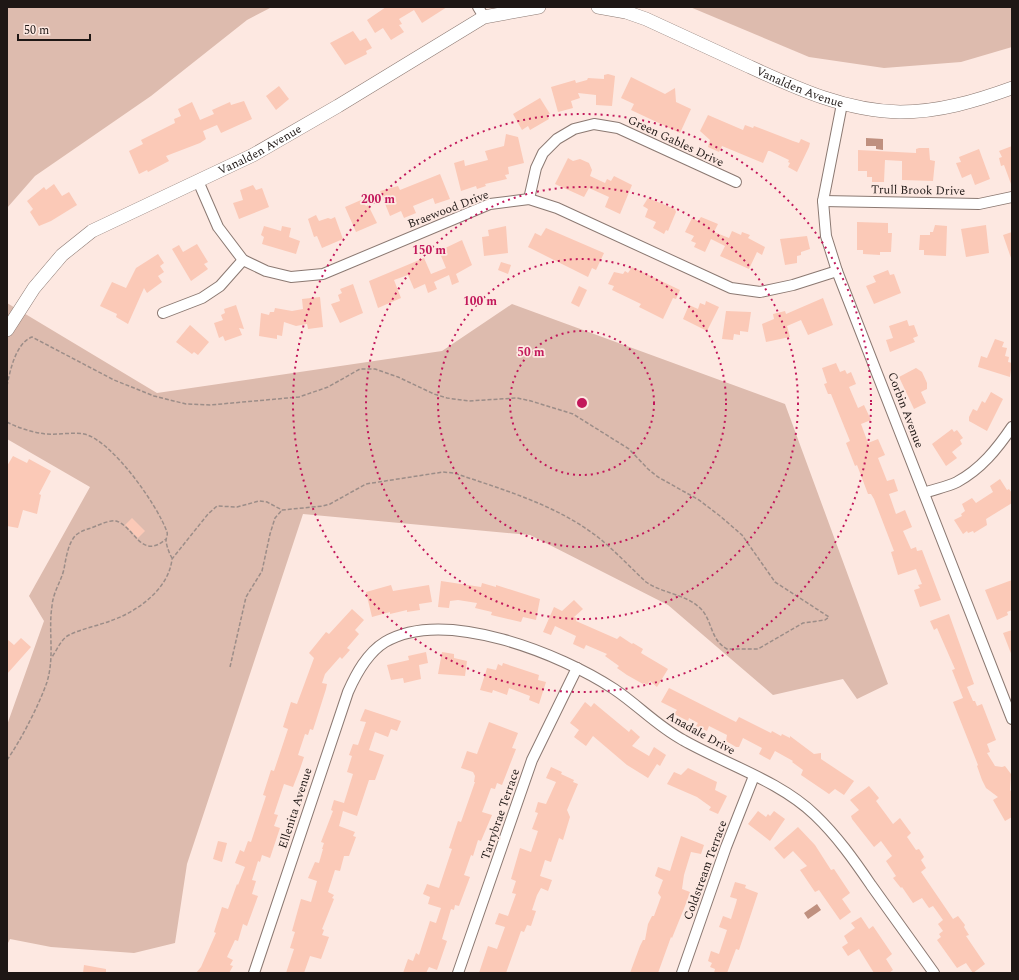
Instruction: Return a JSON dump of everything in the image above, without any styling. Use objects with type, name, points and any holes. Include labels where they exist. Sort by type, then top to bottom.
[{"type":"main road","name":"Vanalden Avenue","points":[[7,330],[34,288],[62,255],[92,231],[253,155],[338,106],[481,12],[539,7]]},
{"type":"main road","name":"Vanalden Avenue","points":[[598,7],[626,12],[646,19],[795,87],[842,104],[900,112],[947,108],[974,101],[1012,88]]},
{"type":"street","name":"Corbin Avenue","points":[[842,104],[823,201],[826,236],[837,270],[1012,719]]},
{"type":"street","name":"Green Gables Drive","points":[[529,199],[536,168],[543,153],[557,139],[574,129],[594,124],[618,128],[736,182]]},
{"type":"street","name":"Braewood Drive","points":[[198,181],[218,228],[243,260],[266,271],[291,277],[323,274],[490,204],[529,199],[556,208],[731,288],[760,292],[793,285],[837,270]]},
{"type":"street","name":"Trull Brook Drive","points":[[823,201],[979,204],[1012,197]]},
{"type":"street","points":[[163,313],[202,298],[220,286],[243,260]]},
{"type":"street","points":[[924,493],[956,483],[979,467],[997,449],[1012,427]]},
{"type":"street","name":"Anadale Drive","points":[[370,656],[384,642],[409,632],[438,630],[477,634],[518,644],[577,668],[614,690],[662,728],[786,794],[814,814],[838,838],[934,973]]},
{"type":"street","name":"Ellenita Avenue","points":[[254,973],[348,692],[356,673],[370,656]]},
{"type":"street","name":"Tarrybrae Terrace","points":[[458,973],[532,760],[577,668]]},
{"type":"street","name":"Coldstream Terrace","points":[[682,973],[726,847],[754,776]]},
{"type":"path","points":[[7,386],[10,368],[26,340],[32,337],[114,380],[154,396],[186,404],[210,405],[299,397],[328,387],[360,369],[375,369],[447,398],[469,401],[516,398],[531,401],[573,414],[629,449],[648,470],[699,500],[742,535],[775,582],[829,617],[825,620],[804,623],[758,649],[727,649],[720,646],[715,640],[706,617],[699,607],[676,594],[653,587],[599,538],[583,527],[530,499],[454,473],[443,472],[366,484],[330,504],[282,510],[267,502],[259,502],[237,507],[217,506],[208,514],[172,559]]},
{"type":"path","points":[[7,422],[24,429],[45,434],[85,434],[103,444],[142,487],[149,498],[167,534],[166,539],[172,559],[171,568],[167,578],[153,594],[134,611],[111,621],[69,635],[63,640],[52,657]]},
{"type":"path","points":[[230,667],[246,597],[262,571],[270,534],[276,518],[282,510]]},
{"type":"path","points":[[7,760],[19,742],[46,682],[52,657],[51,608],[53,594],[63,573],[68,550],[75,536],[81,532],[112,521],[121,524],[137,539],[149,546],[156,546],[166,539]]},
{"type":"shaded area","points":[[7,7],[272,7],[247,20],[151,96],[35,176],[7,208]]},
{"type":"shaded area","points":[[690,7],[1012,7],[1012,47],[961,62],[884,68],[809,57]]},
{"type":"shaded area","points":[[866,138],[883,139],[883,150],[876,149],[876,146],[866,146]]},
{"type":"shaded area","points":[[7,303],[157,393],[442,351],[512,304],[785,404],[888,684],[857,699],[843,679],[773,695],[668,605],[530,535],[303,514],[187,864],[175,943],[134,953],[51,947],[10,939],[7,945],[7,725],[44,621],[29,596],[90,487],[7,439]]},
{"type":"shaded area","points":[[817,904],[821,910],[808,919],[804,913]]},
{"type":"building","points":[[386,7],[447,7],[422,23],[414,10],[399,19],[402,24],[399,25],[404,32],[391,40],[383,28],[375,33],[367,20]]},
{"type":"building","points":[[353,31],[360,41],[366,38],[372,48],[366,51],[367,54],[345,65],[330,43]]},
{"type":"building","points":[[608,74],[615,76],[612,106],[596,105],[596,95],[578,93],[580,98],[571,101],[573,108],[558,112],[551,87],[575,80],[576,83],[587,80],[588,78],[604,79],[604,75]]},
{"type":"building","points":[[631,77],[665,94],[675,88],[676,102],[691,109],[680,133],[631,110],[634,104],[621,98]]},
{"type":"building","points":[[279,86],[289,99],[276,110],[266,96]]},
{"type":"building","points":[[540,98],[550,114],[547,115],[549,119],[530,130],[528,126],[522,130],[513,114]]},
{"type":"building","points":[[244,101],[252,119],[221,133],[217,125],[203,131],[206,139],[200,143],[166,156],[169,161],[148,172],[147,170],[139,174],[129,151],[143,144],[141,140],[175,123],[174,119],[181,116],[178,109],[192,102],[200,120],[214,114],[212,110],[230,102],[231,105]]},
{"type":"building","points":[[708,115],[743,130],[745,125],[753,128],[754,126],[799,143],[801,139],[810,143],[809,147],[797,172],[788,167],[790,163],[788,162],[789,160],[770,151],[768,151],[763,163],[722,146],[719,152],[708,147],[710,140],[700,131]]},
{"type":"building","points":[[506,134],[518,137],[524,163],[508,167],[509,174],[505,175],[507,179],[485,184],[486,186],[477,189],[476,186],[461,191],[454,163],[464,160],[465,166],[488,160],[485,151],[504,146]]},
{"type":"building","points":[[1012,146],[1011,184],[1004,165],[1001,166],[999,158],[1002,157],[999,151]]},
{"type":"building","points":[[929,148],[930,160],[935,161],[933,181],[902,180],[902,161],[885,160],[884,182],[872,182],[872,177],[867,177],[867,171],[858,171],[858,150],[916,153],[916,149]]},
{"type":"building","points":[[979,149],[990,179],[975,185],[971,174],[962,178],[956,163],[961,162],[959,157]]},
{"type":"building","points":[[568,158],[573,161],[580,159],[589,163],[592,170],[590,176],[605,183],[607,179],[611,181],[614,176],[632,185],[620,214],[605,207],[609,197],[589,188],[584,197],[555,184]]},
{"type":"building","points":[[440,174],[450,199],[435,204],[433,198],[413,206],[416,213],[404,218],[401,211],[390,216],[380,191],[398,186],[400,190]]},
{"type":"building","points":[[54,184],[62,196],[69,192],[77,205],[51,221],[39,226],[30,212],[33,209],[27,201],[44,187],[46,190]]},
{"type":"building","points":[[253,185],[256,190],[262,188],[269,207],[239,219],[233,203],[243,200],[240,190]]},
{"type":"building","points":[[648,198],[675,209],[676,212],[668,231],[666,230],[664,234],[653,228],[656,222],[645,217],[648,209],[643,206]]},
{"type":"building","points":[[361,200],[366,206],[368,205],[377,223],[356,232],[345,207]]},
{"type":"building","points":[[316,215],[319,221],[335,217],[343,239],[322,248],[317,236],[314,237],[308,219]]},
{"type":"building","points":[[701,217],[718,224],[714,232],[729,238],[732,231],[741,235],[742,232],[750,235],[748,238],[765,247],[762,255],[757,252],[749,269],[720,256],[725,246],[711,239],[705,252],[694,247],[696,243],[691,241],[694,236],[685,232],[692,218],[698,221]]},
{"type":"building","points":[[857,222],[888,223],[888,233],[892,233],[891,252],[880,252],[880,255],[863,254],[863,250],[857,250]]},
{"type":"building","points":[[935,225],[947,226],[946,256],[924,255],[924,250],[919,250],[920,235],[930,235],[930,232],[933,232]]},
{"type":"building","points":[[986,225],[989,253],[966,257],[961,229]]},
{"type":"building","points":[[264,226],[281,231],[282,226],[291,228],[289,237],[300,241],[296,254],[262,244],[264,237],[261,235]]},
{"type":"building","points":[[506,226],[508,253],[484,256],[482,237],[489,236],[488,230]]},
{"type":"building","points":[[546,228],[604,253],[596,270],[592,268],[588,277],[528,247],[535,233],[541,236]]},
{"type":"building","points":[[1012,232],[1012,258],[1011,258],[1003,235]]},
{"type":"building","points":[[807,236],[810,249],[801,252],[801,255],[797,256],[797,263],[785,265],[780,239]]},
{"type":"building","points":[[462,240],[472,265],[456,274],[459,282],[452,285],[449,275],[434,282],[437,289],[428,293],[425,284],[414,289],[408,275],[394,280],[401,298],[378,308],[369,281],[424,258],[431,274],[446,268],[439,251]]},
{"type":"building","points":[[197,244],[208,262],[204,264],[208,269],[191,281],[172,249],[179,245],[183,252]]},
{"type":"building","points":[[158,254],[164,263],[160,266],[164,272],[158,276],[162,282],[147,293],[144,288],[128,324],[116,317],[117,314],[100,306],[112,282],[126,288],[136,268]]},
{"type":"building","points":[[501,262],[511,265],[508,274],[498,270]]},
{"type":"building","points":[[632,267],[680,290],[676,299],[673,298],[663,319],[639,307],[641,304],[612,290],[614,286],[608,284],[614,272],[623,274],[625,271],[628,273]]},
{"type":"building","points":[[888,270],[890,275],[894,274],[901,293],[874,304],[866,286],[876,282],[873,276]]},
{"type":"building","points":[[353,284],[363,313],[340,323],[331,304],[340,301],[338,295],[342,293],[340,289]]},
{"type":"building","points":[[579,286],[587,290],[579,307],[571,303]]},
{"type":"building","points":[[320,297],[323,327],[308,329],[307,324],[296,326],[284,322],[282,336],[277,335],[277,339],[259,336],[261,313],[269,315],[270,312],[274,312],[275,308],[292,311],[303,309],[302,299]]},
{"type":"building","points":[[823,298],[833,325],[808,335],[801,320],[787,326],[790,337],[766,342],[762,324],[774,319],[773,314],[785,311],[786,314]]},
{"type":"building","points":[[706,301],[719,307],[707,331],[683,319],[689,305],[698,309],[700,303],[705,305]]},
{"type":"building","points":[[236,305],[244,329],[239,328],[242,335],[225,341],[223,336],[219,338],[214,323],[223,320],[221,315],[225,313],[224,309]]},
{"type":"building","points":[[726,311],[751,312],[748,332],[740,331],[740,335],[734,334],[733,340],[722,339]]},
{"type":"building","points":[[907,320],[909,326],[914,325],[918,336],[913,338],[915,342],[890,352],[886,340],[893,338],[889,326]]},
{"type":"building","points":[[190,325],[209,342],[198,355],[194,352],[192,354],[176,342]]},
{"type":"building","points":[[995,339],[1004,342],[1002,347],[1007,348],[1005,356],[1009,357],[1008,362],[1012,363],[1010,377],[978,367],[981,356],[987,358]]},
{"type":"building","points":[[836,363],[840,372],[845,370],[847,374],[851,372],[856,384],[849,387],[858,408],[864,405],[871,420],[861,424],[868,443],[878,439],[885,455],[878,458],[887,481],[894,479],[898,491],[889,494],[896,514],[905,510],[912,527],[903,531],[911,549],[916,547],[917,551],[922,550],[941,600],[920,607],[914,590],[920,588],[918,585],[922,584],[916,569],[898,575],[891,552],[894,551],[874,499],[871,494],[868,494],[857,465],[855,466],[846,443],[850,441],[831,394],[828,394],[824,384],[827,383],[822,368]]},
{"type":"building","points":[[916,368],[922,372],[927,383],[927,389],[921,392],[926,403],[914,409],[899,377]]},
{"type":"building","points":[[991,392],[1003,399],[987,431],[969,421],[969,417],[973,409],[977,411],[982,401],[985,403]]},
{"type":"building","points":[[952,429],[954,432],[957,430],[963,438],[960,440],[962,444],[952,452],[957,458],[946,466],[932,444]]},
{"type":"building","points":[[13,456],[27,463],[29,459],[51,471],[39,494],[41,495],[37,514],[23,510],[18,528],[7,526],[7,466]]},
{"type":"building","points":[[1000,479],[1007,490],[1009,489],[1012,493],[1012,503],[986,519],[987,525],[974,533],[973,531],[968,533],[967,531],[963,534],[954,520],[962,516],[961,514],[965,511],[962,504],[972,498],[976,503],[993,492],[990,486]]},
{"type":"building","points":[[132,518],[145,531],[138,538],[125,525]]},
{"type":"building","points":[[1012,580],[1012,610],[1007,612],[1008,615],[997,620],[985,590]]},
{"type":"building","points":[[441,581],[481,587],[482,583],[496,587],[496,585],[540,599],[536,620],[523,617],[521,622],[491,615],[492,612],[475,608],[477,603],[458,600],[450,601],[449,608],[438,607]]},
{"type":"building","points":[[391,585],[393,591],[429,585],[432,602],[419,604],[420,610],[407,612],[407,610],[390,614],[390,612],[372,617],[366,592]]},
{"type":"building","points":[[574,600],[583,609],[574,617],[577,618],[576,621],[617,639],[620,636],[643,649],[641,653],[668,669],[657,687],[650,681],[647,685],[644,683],[643,684],[627,675],[617,668],[619,666],[605,656],[607,654],[586,645],[584,649],[573,644],[576,636],[555,626],[551,635],[543,632],[554,607],[562,611]]},
{"type":"building","points":[[352,609],[364,620],[355,630],[359,634],[347,648],[350,650],[342,659],[340,657],[325,674],[322,683],[327,684],[326,689],[313,730],[310,729],[308,735],[305,734],[298,755],[304,757],[300,769],[293,787],[284,784],[274,814],[278,815],[274,826],[280,828],[270,858],[262,855],[260,862],[258,861],[252,880],[256,881],[252,894],[258,896],[247,926],[243,924],[238,941],[235,940],[227,957],[233,960],[230,965],[233,966],[229,973],[196,973],[201,967],[216,933],[214,932],[222,907],[228,909],[245,867],[235,863],[240,850],[244,852],[248,841],[251,842],[266,796],[263,795],[271,770],[274,771],[288,729],[283,727],[291,702],[297,704],[314,658],[309,653],[326,632],[329,634]]},
{"type":"building","points":[[949,614],[974,684],[967,687],[973,701],[975,701],[977,706],[982,704],[996,740],[987,744],[990,752],[987,753],[995,766],[1005,766],[1011,774],[1010,791],[1012,789],[1012,817],[1005,821],[993,800],[998,797],[986,788],[982,780],[977,766],[978,765],[953,702],[963,698],[952,670],[955,669],[937,628],[934,630],[930,621]]},
{"type":"building","points":[[1012,630],[1012,656],[1003,633]]},
{"type":"building","points":[[21,638],[31,647],[7,674],[7,639],[14,645]]},
{"type":"building","points":[[426,652],[428,663],[419,665],[421,679],[404,683],[403,678],[391,680],[387,665],[409,660],[408,656]]},
{"type":"building","points":[[442,652],[454,654],[454,658],[467,661],[465,676],[438,674]]},
{"type":"building","points":[[503,663],[539,675],[538,680],[546,682],[539,704],[529,700],[530,696],[509,688],[507,695],[493,690],[492,693],[480,690],[487,668],[496,670],[498,664],[502,666]]},
{"type":"building","points":[[669,688],[736,722],[739,717],[771,733],[772,731],[781,736],[782,734],[790,738],[790,736],[814,754],[821,753],[821,759],[854,781],[844,795],[835,789],[829,794],[801,775],[803,770],[792,762],[793,761],[775,751],[770,760],[759,754],[762,748],[743,738],[739,747],[736,747],[726,741],[727,735],[709,726],[707,731],[696,726],[698,723],[689,718],[688,721],[674,714],[677,710],[661,702]]},
{"type":"building","points":[[585,702],[591,707],[594,703],[629,732],[631,729],[640,737],[632,746],[649,756],[654,747],[666,755],[660,766],[657,764],[648,778],[627,765],[593,736],[586,746],[574,737],[579,730],[570,723]]},
{"type":"building","points":[[365,709],[401,721],[397,731],[391,729],[388,737],[375,732],[369,750],[384,755],[375,780],[369,780],[357,816],[343,811],[339,826],[355,832],[353,836],[356,837],[349,856],[344,856],[340,871],[335,870],[328,892],[334,895],[332,898],[334,899],[322,929],[324,930],[322,935],[329,937],[321,959],[310,956],[304,973],[286,973],[294,949],[290,948],[295,932],[292,931],[301,899],[311,902],[317,881],[308,878],[315,862],[319,863],[324,843],[321,842],[333,811],[331,810],[334,800],[344,803],[353,774],[347,772],[352,756],[349,755],[353,744],[358,745],[366,722],[360,721]]},
{"type":"building","points":[[489,722],[518,733],[512,748],[516,749],[502,785],[497,783],[495,789],[491,788],[482,812],[492,815],[481,841],[478,840],[473,856],[471,855],[464,875],[470,877],[459,906],[455,905],[454,910],[451,909],[442,939],[447,941],[437,970],[429,967],[426,973],[403,973],[408,959],[413,961],[416,953],[419,955],[430,921],[436,923],[441,908],[428,904],[430,897],[423,894],[427,884],[439,888],[452,849],[449,848],[458,821],[461,822],[475,782],[473,772],[461,768],[467,751],[477,754]]},
{"type":"building","points":[[551,767],[562,772],[561,774],[574,780],[573,782],[578,784],[567,810],[570,817],[563,840],[559,838],[551,862],[545,860],[540,876],[552,880],[548,891],[541,888],[537,895],[532,910],[536,911],[531,926],[527,925],[524,932],[521,931],[506,973],[479,973],[488,946],[497,949],[505,927],[495,924],[499,913],[508,916],[516,894],[512,893],[516,881],[511,879],[520,848],[531,852],[538,831],[532,829],[538,813],[535,812],[538,802],[546,804],[556,782],[546,778]]},
{"type":"building","points":[[688,768],[717,782],[715,790],[727,796],[718,814],[709,810],[711,807],[697,797],[667,784],[674,772],[681,775]]},
{"type":"building","points":[[869,786],[879,798],[876,801],[893,824],[900,818],[911,833],[907,837],[916,850],[919,849],[924,857],[921,860],[926,868],[921,872],[953,919],[958,916],[965,925],[964,927],[969,935],[966,936],[985,964],[973,973],[966,963],[957,968],[937,940],[941,937],[939,934],[943,931],[938,924],[943,920],[933,906],[929,908],[922,898],[913,903],[902,887],[901,888],[893,878],[896,876],[886,861],[892,856],[881,841],[874,847],[852,819],[851,816],[859,810],[850,800]]},
{"type":"building","points":[[758,811],[766,817],[768,814],[770,816],[774,811],[785,819],[770,841],[748,824]]},
{"type":"building","points":[[798,827],[815,845],[831,870],[834,869],[850,893],[842,899],[851,912],[840,920],[819,890],[815,892],[800,870],[807,866],[793,851],[784,859],[774,848]]},
{"type":"building","points":[[681,836],[704,845],[701,854],[691,852],[684,875],[682,889],[690,892],[685,906],[672,938],[671,937],[658,973],[630,973],[640,946],[643,940],[645,940],[648,924],[652,916],[654,916],[661,897],[658,893],[663,880],[655,876],[658,867],[670,871]]},
{"type":"building","points":[[218,841],[227,843],[222,862],[213,859]]},
{"type":"building","points":[[735,882],[746,885],[745,888],[758,893],[739,950],[736,949],[727,973],[714,973],[715,969],[710,967],[712,963],[708,961],[711,951],[719,954],[727,930],[719,927],[723,916],[731,919],[737,899],[730,897]]},
{"type":"building","points":[[861,917],[869,929],[873,926],[892,954],[886,959],[893,970],[889,973],[874,973],[859,949],[848,956],[842,947],[848,943],[844,936],[855,928],[851,923]]},
{"type":"building","points":[[84,965],[106,969],[106,973],[83,973]]}]
